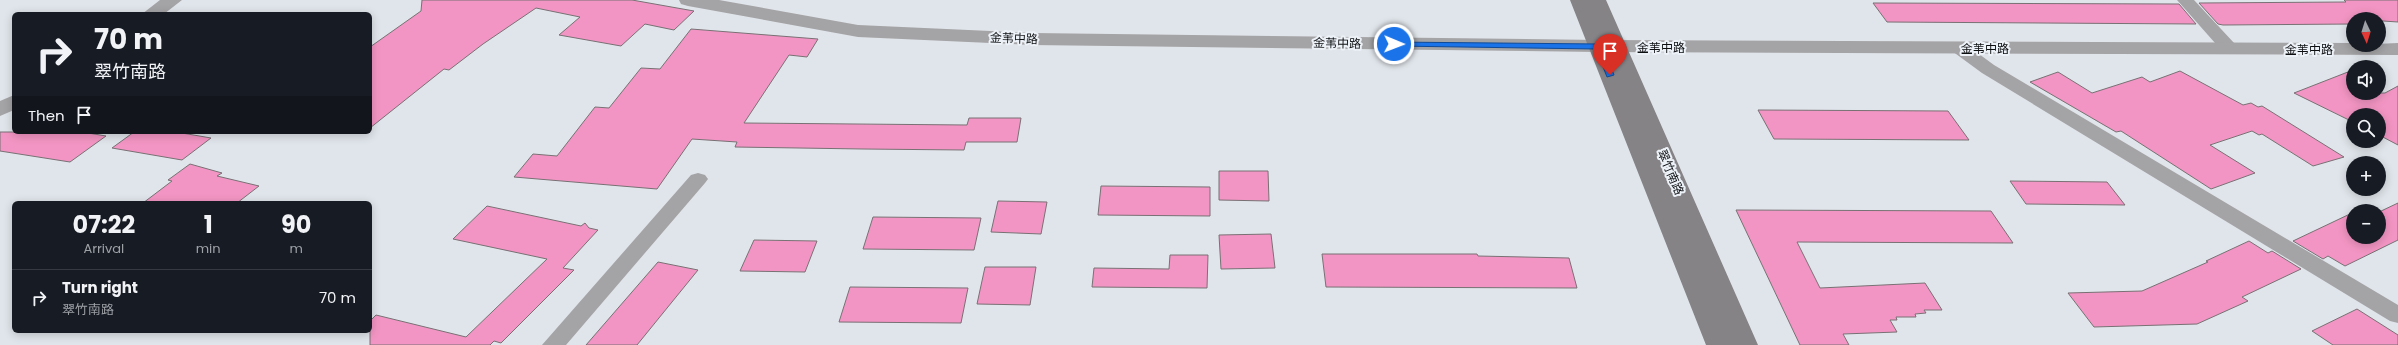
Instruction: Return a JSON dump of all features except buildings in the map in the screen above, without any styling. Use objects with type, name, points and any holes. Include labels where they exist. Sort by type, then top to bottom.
[{"type":"main road","name":"翠竹南路","points":[[1579,0],[1608,46],[1745,345]]},
{"type":"main road","name":"翠竹南路","points":[[1597,0],[1608,46],[1719,345]]},
{"type":"street","points":[[154,12],[173,0]]},
{"type":"street","name":"金苇中路","points":[[688,0],[858,31],[1032,39],[1608,46],[2398,49]]},
{"type":"street","points":[[2185,0],[2229,48]]},
{"type":"street","points":[[1958,47],[1988,69],[2398,315]]},
{"type":"street","points":[[0,110],[12,102]]},
{"type":"street","points":[[553,345],[698,180]]},
{"type":"route","points":[[1394,44],[1599,46],[1610,75]]}]
